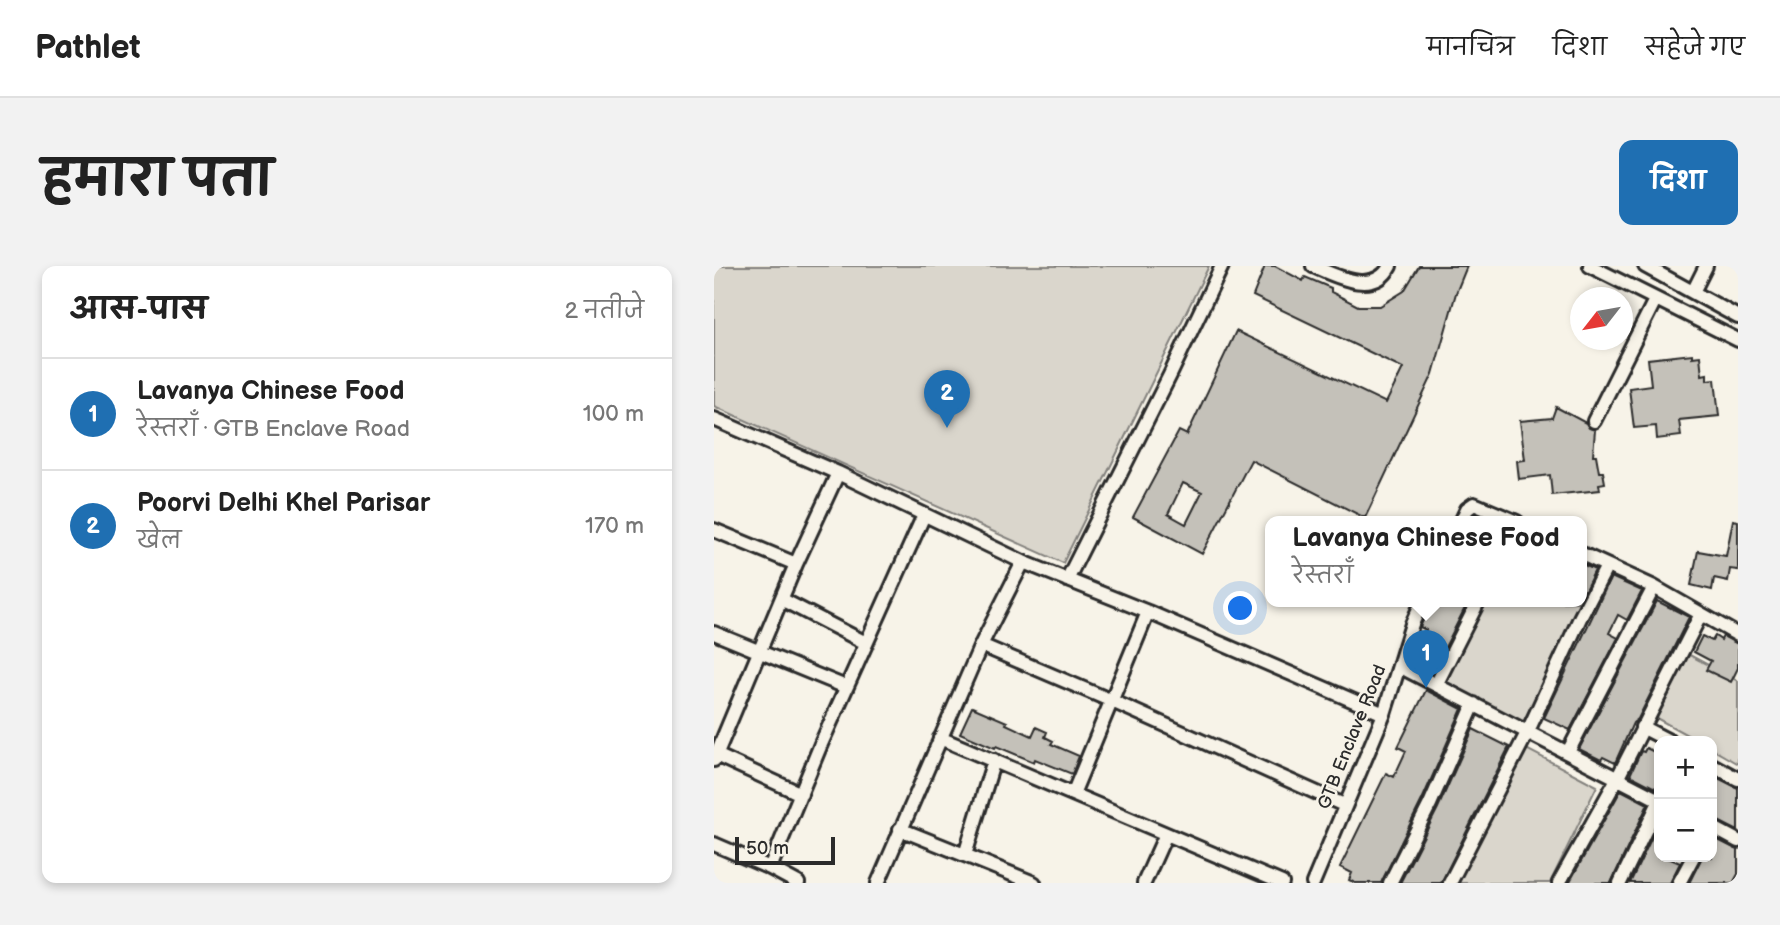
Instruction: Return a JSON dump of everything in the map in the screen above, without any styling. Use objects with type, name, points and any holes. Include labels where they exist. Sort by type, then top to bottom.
[{"type":"street","points":[[1067,580],[1222,266]]},
{"type":"street","points":[[1312,266],[1350,282],[1370,281],[1387,271],[1390,266]]},
{"type":"street","points":[[1590,266],[1738,340]]},
{"type":"street","points":[[1645,266],[1738,317]]},
{"type":"street","points":[[1693,292],[1706,266]]},
{"type":"street","points":[[1594,421],[1655,300]]},
{"type":"street","points":[[714,419],[838,473],[1023,562],[1149,612],[1384,714]]},
{"type":"street","points":[[802,794],[715,756],[796,564],[838,473]]},
{"type":"street","points":[[1464,516],[1474,504],[1503,516]]},
{"type":"street","points":[[770,868],[846,687],[924,515]]},
{"type":"street","points":[[714,530],[796,564]]},
{"type":"street","points":[[1587,556],[1654,587],[1738,635]]},
{"type":"street","points":[[877,883],[981,645],[1023,562]]},
{"type":"street","points":[[1450,883],[1528,731],[1607,566]]},
{"type":"street","points":[[1569,752],[1654,587]]},
{"type":"street","points":[[783,600],[866,643]]},
{"type":"street","name":"GTB Enclave Road","points":[[1313,883],[1384,714],[1420,607]]},
{"type":"street","points":[[1436,685],[1475,607]]},
{"type":"street","points":[[1073,794],[1149,612]]},
{"type":"street","points":[[1559,883],[1617,779],[1701,614]]},
{"type":"street","points":[[714,633],[846,687]]},
{"type":"street","points":[[981,645],[1344,805]]},
{"type":"street","points":[[1399,666],[1655,799]]},
{"type":"street","points":[[1390,883],[1430,804],[1474,704]]},
{"type":"street","points":[[1642,727],[1659,736]]},
{"type":"street","points":[[940,738],[1282,883]]},
{"type":"street","points":[[965,855],[994,760]]},
{"type":"street","points":[[1717,768],[1738,779]]},
{"type":"street","points":[[1620,883],[1654,812]]},
{"type":"street","points":[[900,829],[1034,883]]},
{"type":"street","points":[[1717,830],[1738,841]]},
{"type":"street","points":[[1144,883],[1166,834]]},
{"type":"street","points":[[714,844],[798,883]]},
{"type":"street","points":[[1679,883],[1690,862]]},
{"type":"shaded area","points":[[714,266],[1209,266],[1063,563],[714,406]]},
{"type":"shaded area","points":[[1473,607],[1583,607],[1522,724],[1435,680]]},
{"type":"shaded area","points":[[1684,652],[1738,681],[1738,764],[1717,752],[1717,736],[1689,736],[1649,714]]},
{"type":"shaded area","points":[[1515,743],[1597,786],[1550,883],[1449,883]]},
{"type":"building","points":[[1265,266],[1275,266],[1303,281],[1305,277],[1331,288],[1331,292],[1358,306],[1380,306],[1404,291],[1419,266],[1467,266],[1456,293],[1433,374],[1366,516],[1361,516],[1251,460],[1202,554],[1133,517],[1179,431],[1187,435],[1236,331],[1386,403],[1403,368],[1253,296]],"holes":[[[1183,483],[1202,492],[1186,524],[1168,514]]]},
{"type":"building","points":[[1692,354],[1692,357],[1700,356],[1702,375],[1707,374],[1707,380],[1715,379],[1719,416],[1679,420],[1681,436],[1657,439],[1656,426],[1634,428],[1629,388],[1651,385],[1648,359]]},
{"type":"building","points":[[1556,407],[1595,430],[1593,455],[1596,455],[1599,472],[1603,472],[1605,483],[1599,484],[1600,490],[1552,495],[1550,475],[1519,479],[1517,461],[1525,460],[1520,421],[1552,418]]},
{"type":"building","points":[[1733,520],[1738,521],[1738,570],[1730,569],[1728,581],[1714,578],[1712,590],[1691,585],[1698,551],[1726,556]]},
{"type":"building","points":[[1587,566],[1595,570],[1587,586]]},
{"type":"building","points":[[1611,577],[1642,591],[1627,620],[1618,615],[1609,633],[1618,638],[1570,730],[1544,718]]},
{"type":"building","points":[[1657,601],[1689,617],[1615,763],[1603,757],[1601,760],[1579,749]]},
{"type":"building","points":[[1429,607],[1465,607],[1432,673],[1409,662],[1426,630],[1420,627]]},
{"type":"building","points":[[1702,636],[1712,641],[1715,636],[1721,640],[1723,636],[1738,644],[1738,668],[1731,682],[1706,670],[1711,661],[1694,652]]},
{"type":"building","points":[[1426,690],[1462,709],[1422,800],[1381,883],[1355,883],[1349,880],[1352,873],[1340,867],[1386,773],[1394,777],[1406,751],[1398,747]]},
{"type":"building","points":[[972,707],[1032,736],[1036,727],[1047,732],[1045,737],[1053,741],[1051,744],[1079,756],[1072,774],[960,733]]},
{"type":"building","points":[[1473,729],[1509,747],[1441,883],[1400,883],[1438,808]]},
{"type":"building","points":[[1646,748],[1654,752],[1654,787],[1630,775],[1641,751],[1644,752]]},
{"type":"building","points":[[1717,778],[1738,788],[1738,831],[1717,820]]},
{"type":"building","points":[[1621,790],[1648,804],[1611,883],[1569,883]]},
{"type":"building","points":[[1654,833],[1654,862],[1680,863],[1670,883],[1630,883]]},
{"type":"building","points":[[1717,840],[1738,850],[1738,874],[1733,883],[1689,883],[1700,862],[1717,862]]},
{"type":"place","name":"Poorvi Delhi Khel Parisar","points":[[947,428]]},
{"type":"place","name":"Lavanya Chinese Food","points":[[1426,688]]}]
